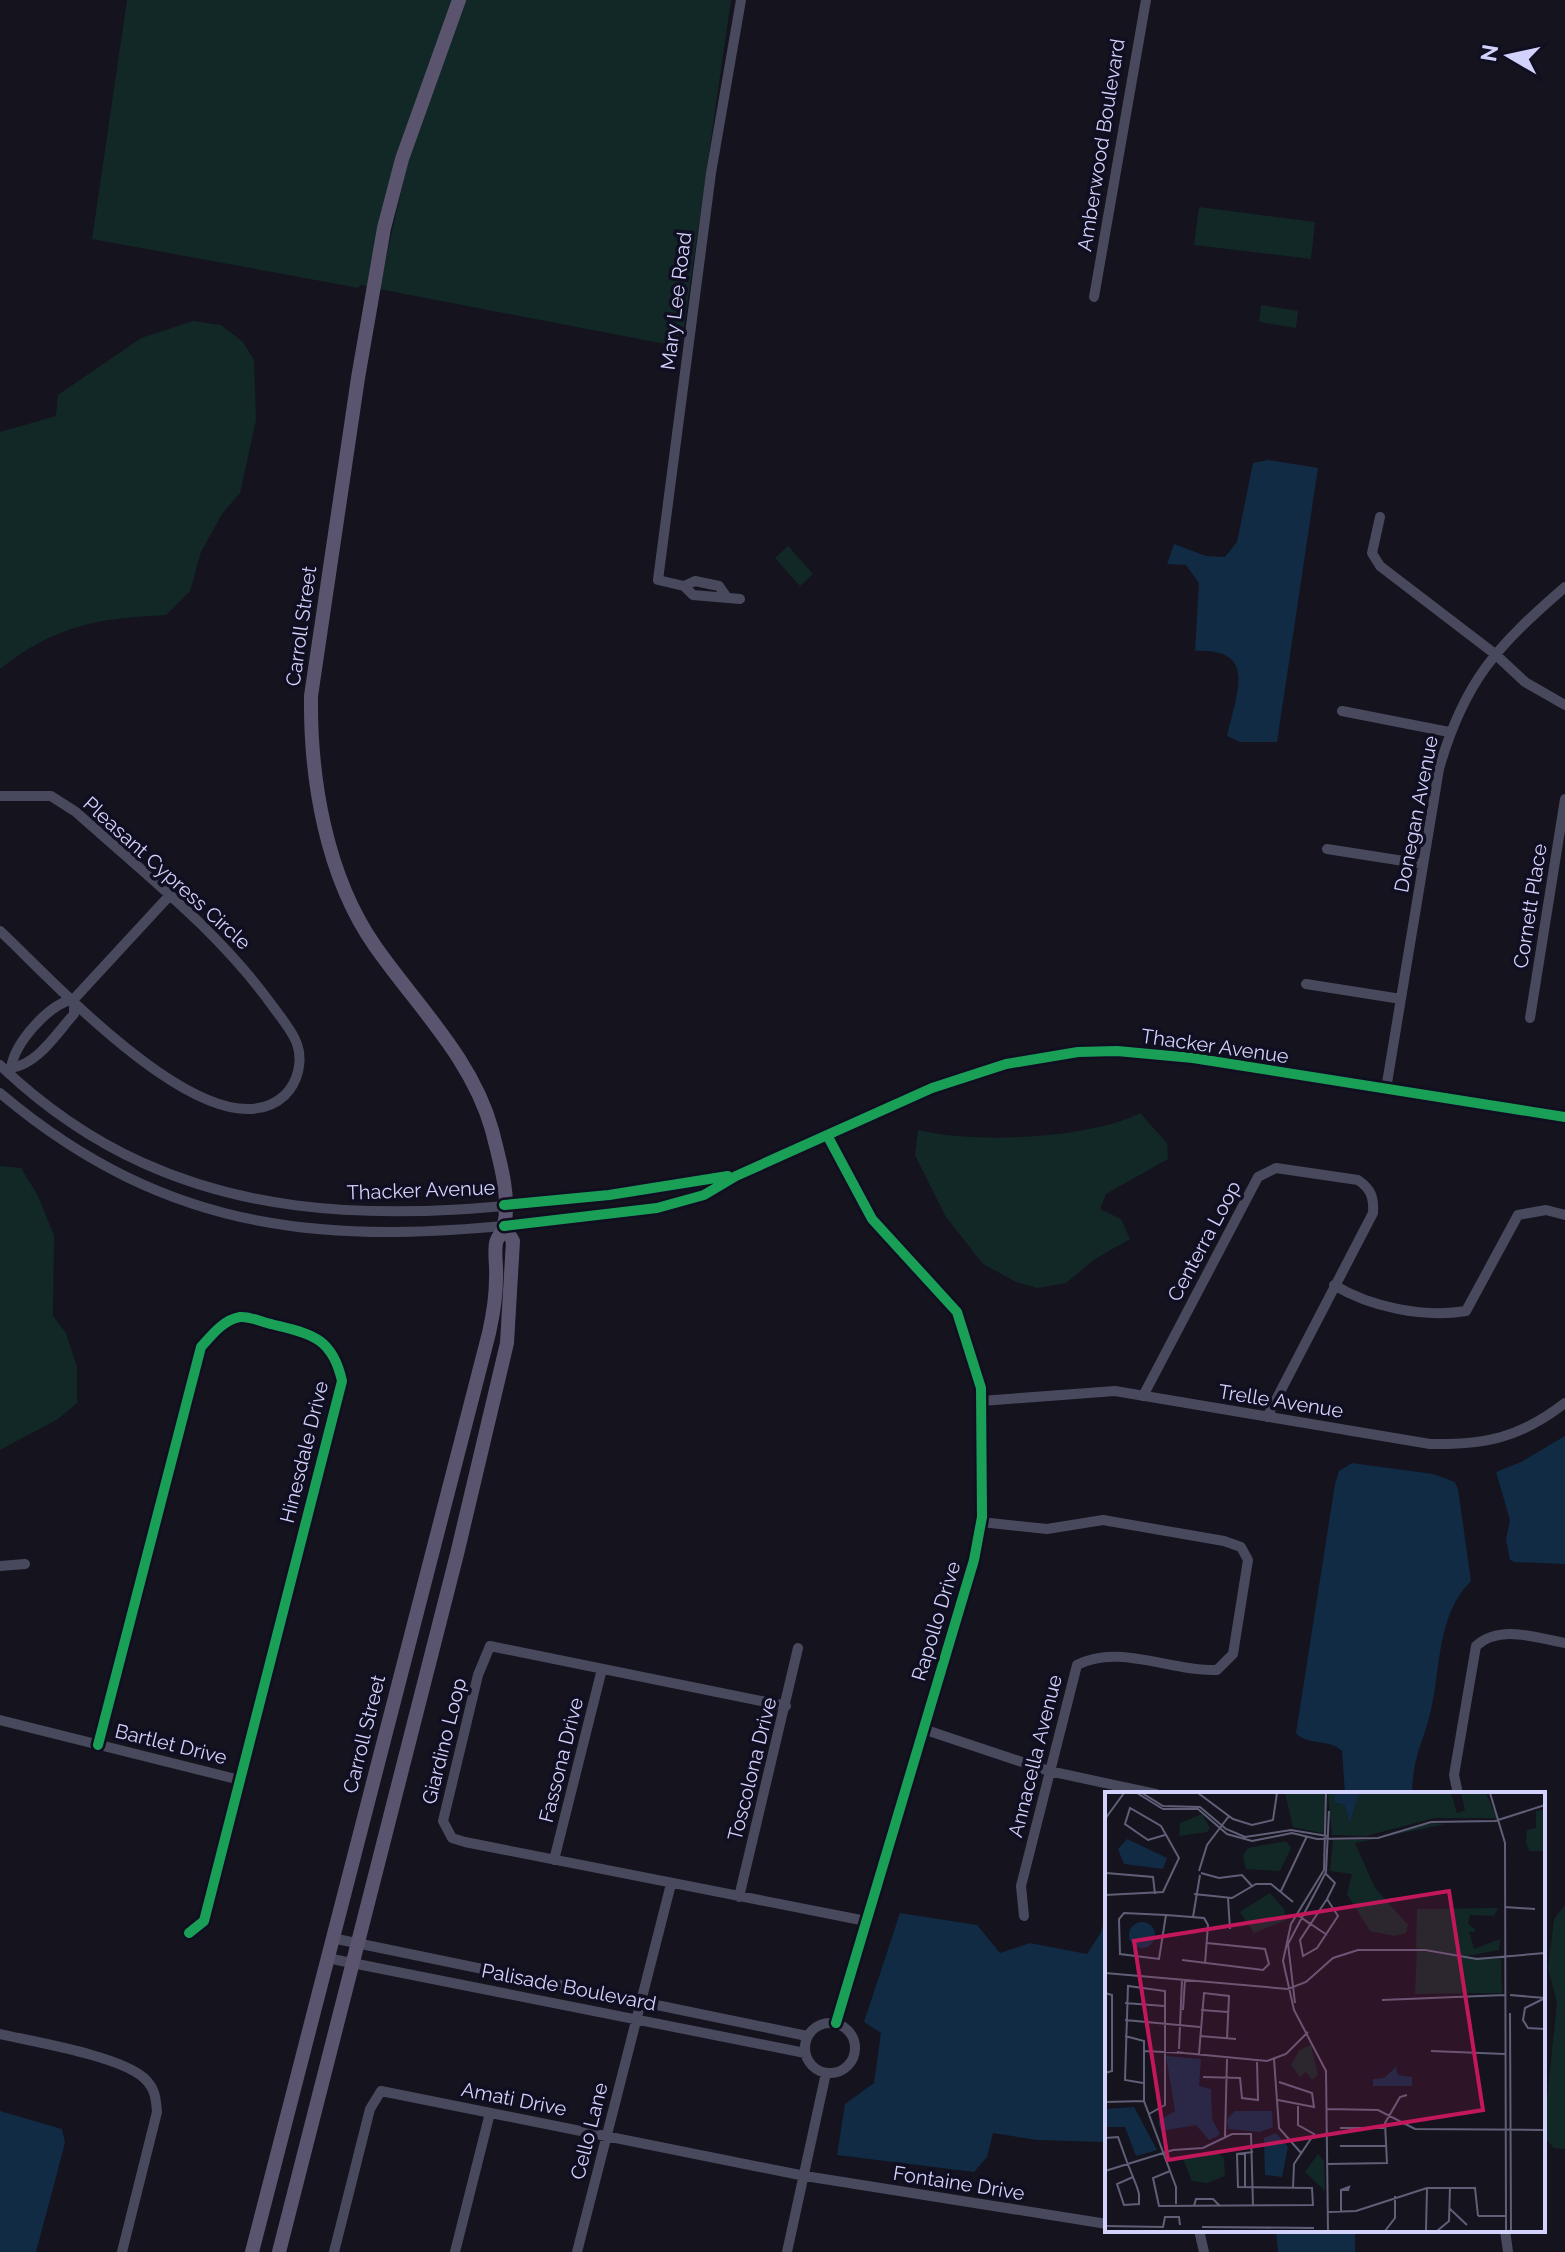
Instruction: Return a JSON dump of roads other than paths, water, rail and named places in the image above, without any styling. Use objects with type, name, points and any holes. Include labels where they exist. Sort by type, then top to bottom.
[{"type":"main road","name":"Carroll Street","points":[[252,2252],[476,1385],[494,1307],[496,1241],[504,1226],[504,1188],[491,1128],[474,1087],[448,1041],[372,943],[343,881],[316,784],[311,731],[315,667],[384,228],[402,159],[459,0]]},
{"type":"main road","name":"Carroll Street","points":[[279,2252],[457,1554],[507,1343],[513,1241],[504,1226]]},
{"type":"main road","points":[[457,1554],[446,1534],[479,1401],[476,1385]]},
{"type":"street","name":"Mary Lee Road","points":[[740,599],[726,596],[719,586],[695,581],[684,586],[658,580],[711,173],[741,0]]},
{"type":"street","name":"Amberwood Boulevard","points":[[1094,297],[1146,0]]},
{"type":"street","points":[[1380,517],[1372,553],[1380,566],[1495,654],[1525,682],[1565,705]]},
{"type":"street","name":"Donegan Avenue","points":[[1386,1089],[1439,769],[1449,732],[1466,695],[1495,654],[1512,633],[1565,587]]},
{"type":"street","points":[[1342,711],[1449,732]]},
{"type":"street","name":"Pleasant Cypress Circle","points":[[0,796],[51,796],[76,812],[170,895],[252,977],[297,1042],[299,1058],[292,1088],[260,1109],[247,1109],[197,1096],[146,1064],[0,931]]},
{"type":"street","name":"Cornett Place","points":[[1530,1018],[1565,799]]},
{"type":"street","points":[[1327,849],[1423,864]]},
{"type":"street","points":[[4,1071],[13,1055],[58,1002],[74,999],[170,895]]},
{"type":"street","points":[[1306,984],[1401,999]]},
{"type":"street","points":[[4,1071],[26,1066],[74,1014],[74,999]]},
{"type":"street","name":"Thacker Avenue","points":[[0,1093],[34,1120],[101,1164],[173,1197],[223,1213],[304,1229],[375,1234],[504,1226],[657,1208],[704,1195],[736,1176],[967,1075],[1006,1064],[1078,1052],[1117,1051],[1193,1058],[1565,1117]]},
{"type":"street","name":"Thacker Avenue","points":[[4,1071],[66,1118],[158,1168],[234,1195],[310,1209],[367,1214],[504,1205],[609,1195],[736,1176]]},
{"type":"street","name":"Rapollo Drive","points":[[827,1135],[863,1206],[894,1245],[957,1312],[981,1388],[981,1522],[974,1560],[836,2023]]},
{"type":"street","name":"Centerra Loop","points":[[1143,1396],[1258,1177],[1276,1168],[1358,1180],[1368,1187],[1374,1200],[1373,1213],[1267,1417]]},
{"type":"street","points":[[1334,1285],[1370,1303],[1447,1314],[1466,1311],[1518,1215],[1533,1210],[1565,1215]]},
{"type":"street","name":"Hinesdale Drive","points":[[98,1745],[201,1347],[219,1326],[241,1317],[311,1335],[332,1353],[342,1381],[240,1780]]},
{"type":"street","name":"Trelle Avenue","points":[[981,1401],[1088,1390],[1143,1396],[1430,1444],[1467,1445],[1506,1438],[1534,1425],[1565,1403]]},
{"type":"street","name":"Annacella Avenue","points":[[981,1522],[1047,1529],[1103,1520],[1224,1541],[1241,1547],[1248,1560],[1233,1654],[1217,1670],[1196,1671],[1096,1655],[1077,1665],[1021,1886],[1024,1916]]},
{"type":"street","points":[[0,1566],[25,1564]]},
{"type":"street","points":[[1458,1792],[1454,1775],[1476,1646],[1489,1635],[1503,1633],[1565,1643]]},
{"type":"street","name":"Giardino Loop","points":[[786,1706],[490,1646],[478,1675],[443,1821],[452,1838],[866,1921]]},
{"type":"street","name":"Toscolona Drive","points":[[739,1897],[798,1648]]},
{"type":"street","name":"Fassona Drive","points":[[554,1860],[602,1669]]},
{"type":"street","name":"Bartlet Drive","points":[[0,1720],[240,1780]]},
{"type":"street","points":[[923,1729],[1049,1771],[1147,1792]]},
{"type":"street","points":[[189,1933],[204,1921],[240,1780]]},
{"type":"street","name":"Cello Lane","points":[[577,2252],[671,1884]]},
{"type":"street","name":"Palisade Boulevard","points":[[332,1938],[807,2036]]},
{"type":"street","name":"Palisade Boulevard","points":[[327,1958],[805,2053]]},
{"type":"street","points":[[836,2023],[852,2036],[853,2058],[837,2072],[826,2073],[809,2062],[805,2053],[807,2036],[814,2027],[836,2023]]},
{"type":"street","points":[[0,2034],[125,2065],[144,2078],[156,2093],[157,2112],[122,2252]]},
{"type":"street","points":[[787,2252],[826,2073]]},
{"type":"street","name":"Amati Drive","points":[[334,2252],[370,2109],[381,2091],[805,2176]]},
{"type":"street","points":[[455,2252],[490,2113]]},
{"type":"street","name":"Fontaine Drive","points":[[805,2176],[1105,2224]]},
{"type":"street","points":[[1199,2232],[1204,2252]]},
{"type":"street","points":[[1505,2232],[1508,2252]]},
{"type":"water","points":[[1268,460],[1318,468],[1277,742],[1240,742],[1227,736],[1238,690],[1236,666],[1228,657],[1215,652],[1195,651],[1199,583],[1186,565],[1167,564],[1174,544],[1206,556],[1225,557],[1237,542],[1253,463]]},
{"type":"water","points":[[1565,1436],[1565,1564],[1510,1560],[1506,1539],[1510,1520],[1496,1472],[1521,1462]]},
{"type":"water","points":[[1352,1463],[1433,1474],[1455,1482],[1458,1489],[1471,1581],[1460,1594],[1446,1625],[1431,1710],[1414,1769],[1412,1792],[1345,1792],[1342,1751],[1296,1733],[1339,1471]]},
{"type":"water","points":[[900,1913],[977,1925],[1000,1953],[1030,1943],[1087,1954],[1105,1920],[1105,2142],[1037,2140],[993,2133],[987,2157],[974,2172],[837,2155],[845,2104],[874,2083],[881,2033],[864,2022]]},
{"type":"water","points":[[0,2111],[62,2129],[65,2143],[36,2252],[0,2252]]},
{"type":"water","points":[[1276,2232],[1355,2232],[1355,2252],[1278,2252]]}]
